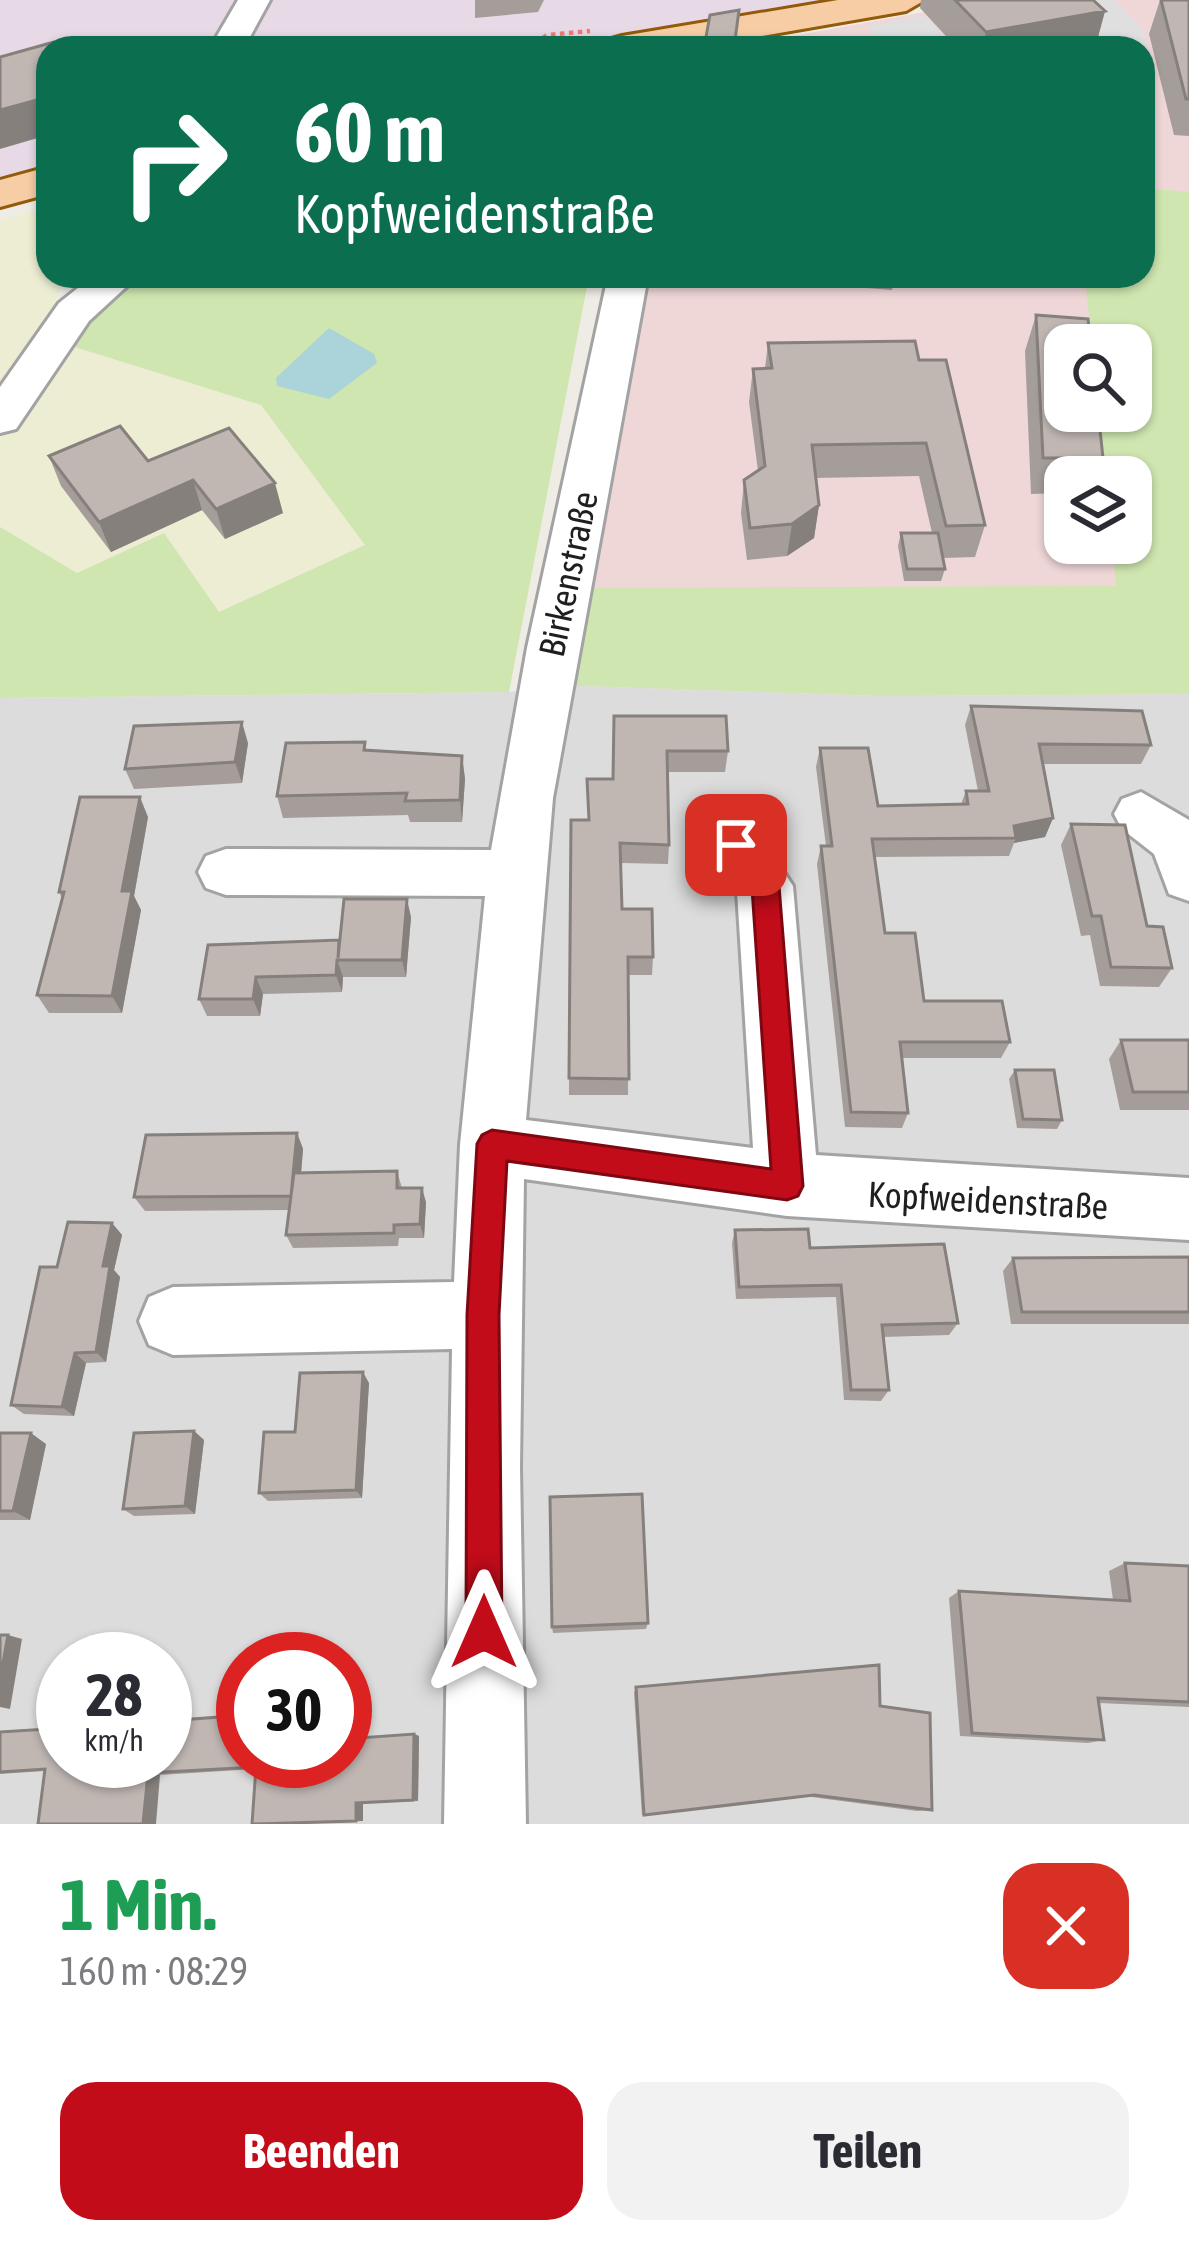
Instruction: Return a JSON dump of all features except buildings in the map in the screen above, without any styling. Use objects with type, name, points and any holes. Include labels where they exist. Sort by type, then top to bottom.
[{"type":"main road","points":[[668,36],[906,0]]},
{"type":"main road","points":[[0,194],[36,184]]},
{"type":"street","points":[[234,36],[254,0]]},
{"type":"street","points":[[0,419],[97,288]]},
{"type":"street","name":"Birkenstraße","points":[[485,1824],[483,1315],[492,1144],[516,873],[544,682],[626,288]]},
{"type":"street","points":[[1141,814],[1178,842],[1189,878]]},
{"type":"street","points":[[736,845],[765,886],[787,1186]]},
{"type":"street","points":[[226,872],[516,873]]},
{"type":"street","name":"Kopfweidenstraße","points":[[492,1144],[787,1186],[1023,1207],[1189,1209]]},
{"type":"street","points":[[173,1321],[483,1315]]},
{"type":"shaded area","points":[[0,0],[846,0],[647,36],[36,36],[36,175],[0,185]]},
{"type":"shaded area","points":[[991,0],[1189,0],[1189,694],[884,696],[554,685],[623,288],[1155,288],[1155,36],[792,36]]},
{"type":"shaded area","points":[[1047,0],[1114,0],[1145,36],[1083,36]]},
{"type":"shaded area","points":[[925,15],[943,36],[875,36],[867,26]]},
{"type":"shaded area","points":[[554,685],[884,696],[1189,694],[1189,1824],[0,1824],[0,698],[509,692]]},
{"type":"green space","points":[[1155,189],[1189,192],[1189,694],[884,696],[554,685],[570,588],[1116,586],[1114,564],[1152,564],[1152,456],[1103,456],[1101,432],[1152,432],[1152,324],[1090,324],[1086,288],[1155,288]]},
{"type":"green space","points":[[36,210],[36,288],[60,288],[53,307],[0,382],[0,221]]},
{"type":"green space","points":[[126,288],[587,288],[509,692],[0,698],[0,527],[77,573],[164,533],[219,612],[365,545],[261,405],[65,344],[97,305]]},
{"type":"green space","points":[[65,344],[261,405],[366,545],[219,612],[77,573],[0,527],[0,435]]},
{"type":"water","points":[[329,328],[374,354],[377,363],[329,399],[277,386],[276,378]]},
{"type":"route","points":[[484,1632],[483,1315],[492,1144],[787,1186],[765,886],[736,845]]}]
